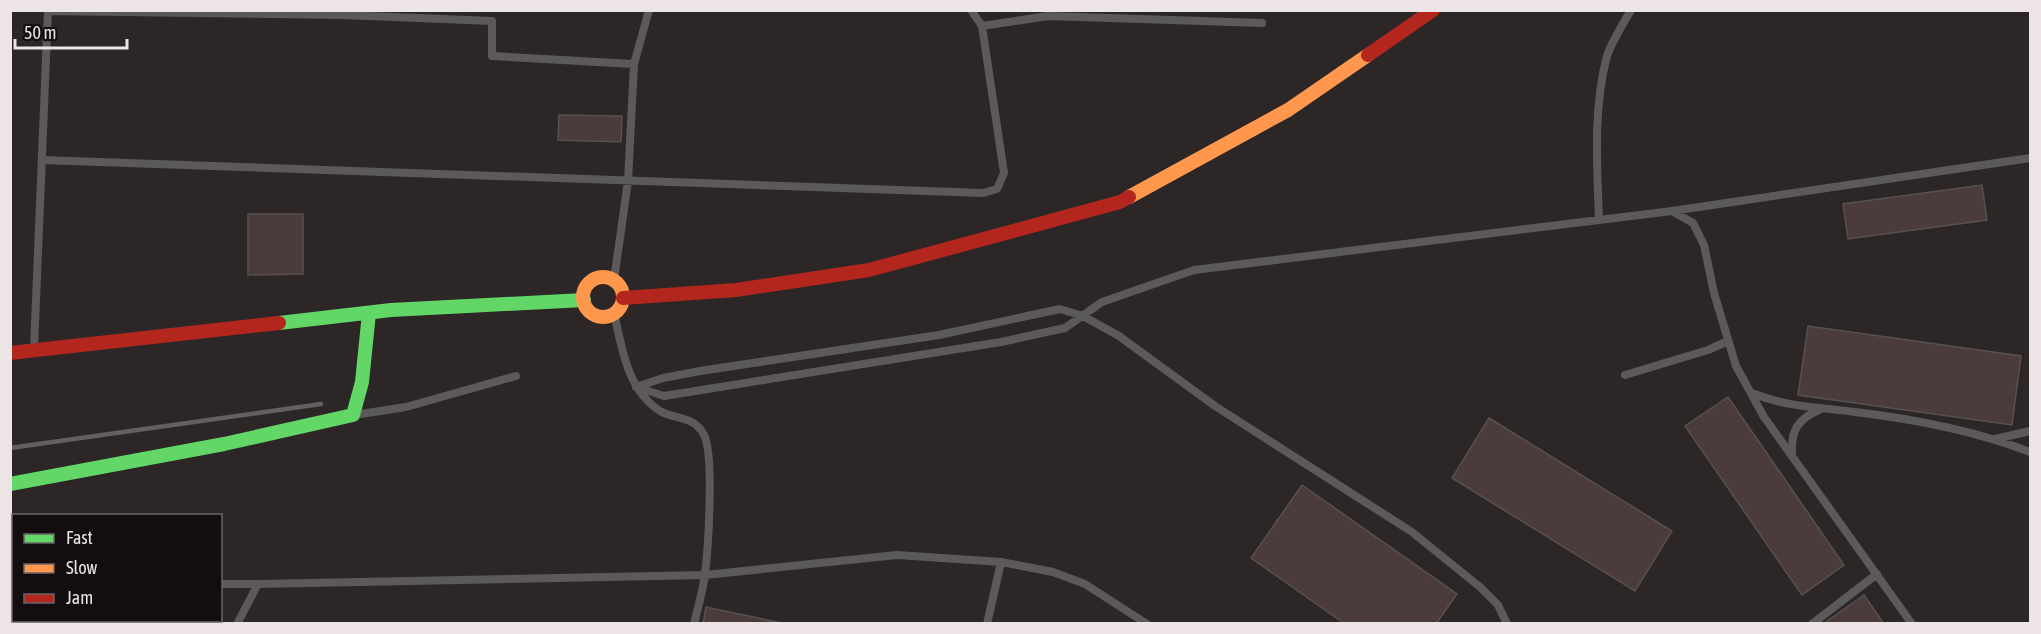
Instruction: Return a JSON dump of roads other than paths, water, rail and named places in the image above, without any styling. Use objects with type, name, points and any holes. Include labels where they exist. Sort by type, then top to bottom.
[{"type":"main road","points":[[623,298],[736,290],[869,270],[1120,202],[1288,110],[1433,10]]},
{"type":"main road","points":[[602,277],[614,280],[619,285],[623,298],[614,313],[602,317],[596,315],[584,300],[584,293],[590,282],[602,277]]},
{"type":"main road","points":[[10,353],[369,313],[584,300]]},
{"type":"main road","points":[[10,484],[224,444],[353,415],[358,404],[362,382],[369,313]]},
{"type":"lane","points":[[614,280],[628,181],[634,64],[649,10]]},
{"type":"lane","points":[[42,160],[982,193],[997,189],[1004,173],[982,26],[971,10]]},
{"type":"lane","points":[[1599,219],[1596,152],[1602,89],[1608,54],[1631,10]]},
{"type":"lane","points":[[34,350],[48,11],[343,13],[492,21],[492,56],[634,64]]},
{"type":"lane","points":[[982,26],[1048,13],[1262,23]]},
{"type":"lane","points":[[636,387],[664,396],[1001,342],[1065,328],[1102,302],[1194,270],[1672,211],[2031,158]]},
{"type":"lane","points":[[1672,211],[1693,223],[1704,245],[1736,366],[1776,435],[1912,624]]},
{"type":"lane","points":[[636,387],[663,378],[700,371],[939,335],[1060,309],[1083,316],[1119,336],[1215,406],[1412,532],[1480,587],[1498,605],[1507,624]]},
{"type":"lane","points":[[614,313],[626,364],[636,387],[660,411],[692,420],[704,434],[708,451],[708,527],[705,574],[694,624]]},
{"type":"lane","points":[[1625,375],[1708,350],[1728,341]]},
{"type":"lane","points":[[353,415],[406,407],[516,376]]},
{"type":"lane","points":[[1752,393],[1796,407],[1889,418],[1994,439],[2031,452]]},
{"type":"lane","points":[[1792,455],[1791,438],[1796,425],[1805,416],[1821,409]]},
{"type":"lane","points":[[1994,439],[2031,431]]},
{"type":"lane","points":[[222,584],[705,574],[897,555],[1001,562],[1053,572],[1085,584],[1147,624]]},
{"type":"lane","points":[[987,624],[1001,562]]},
{"type":"lane","points":[[1812,624],[1877,574]]},
{"type":"lane","points":[[237,624],[258,584]]},
{"type":"railway","points":[[10,448],[321,404]]}]
